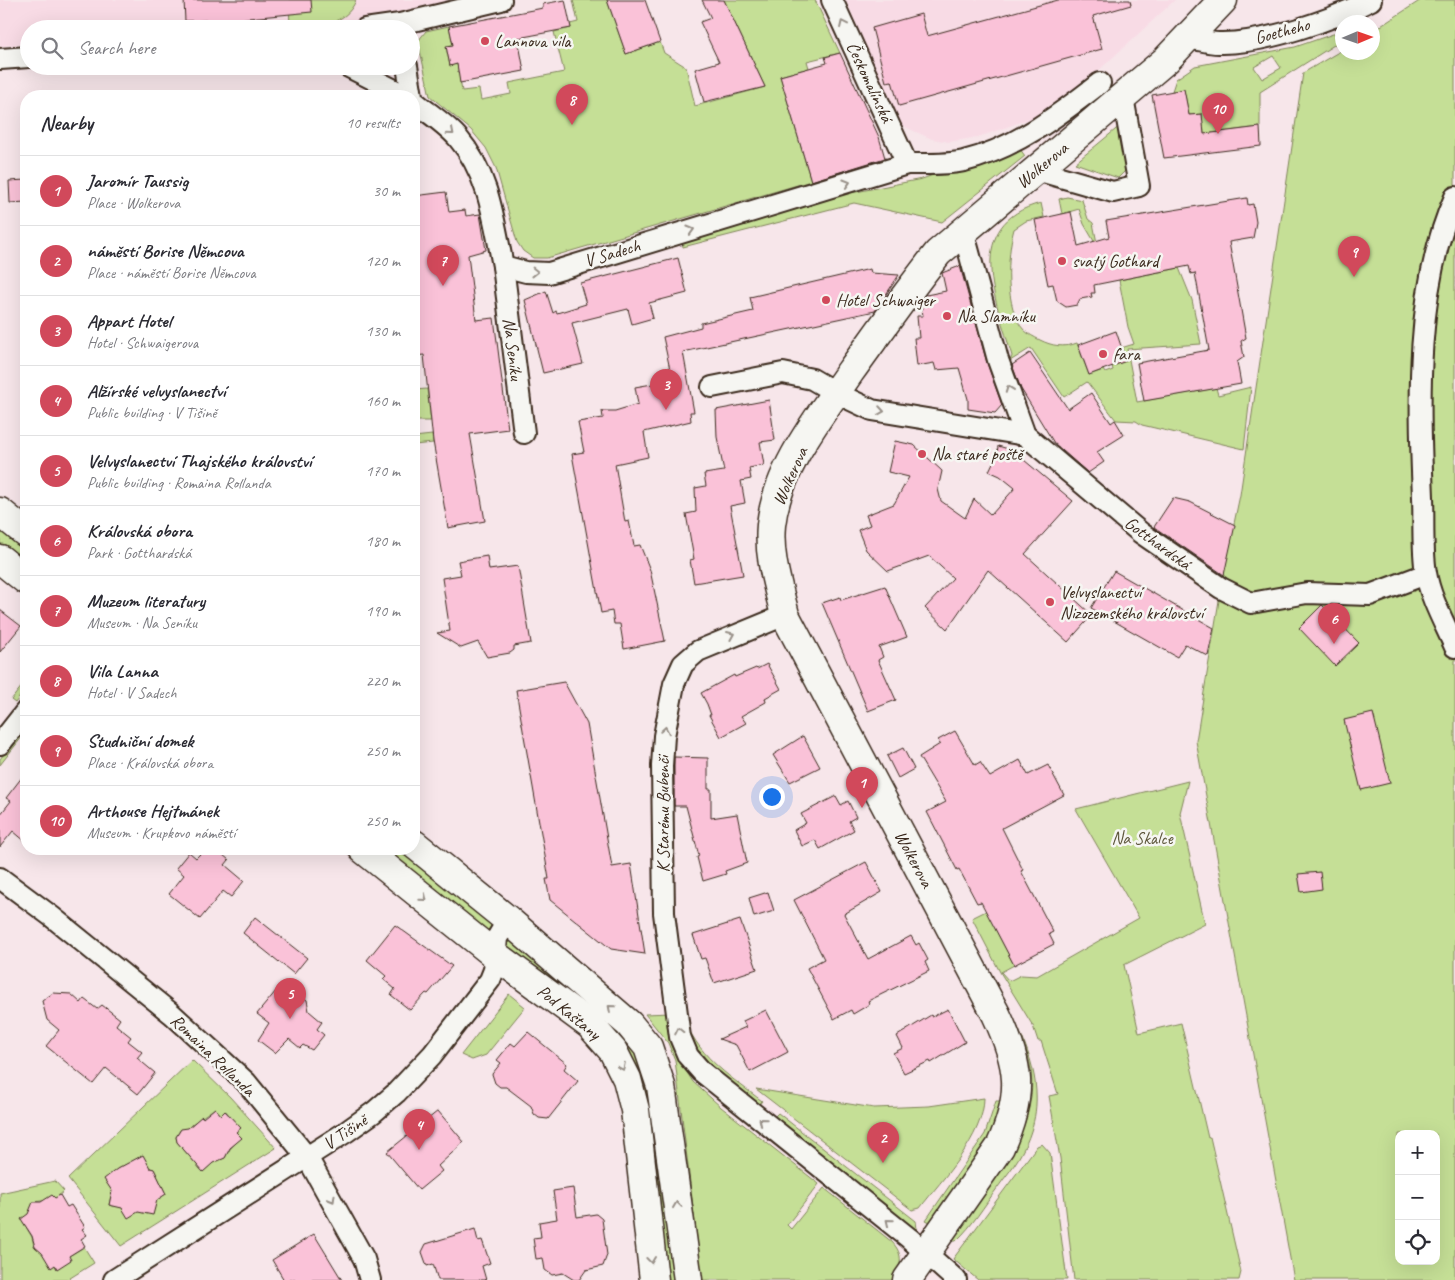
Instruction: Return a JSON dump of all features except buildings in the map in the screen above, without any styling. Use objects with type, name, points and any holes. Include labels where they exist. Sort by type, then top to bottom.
[{"type":"street","points":[[420,21],[501,0]]},
{"type":"street","name":"Českomalínská","points":[[832,0],[907,164]]},
{"type":"street","name":"Wolkerova","points":[[907,1280],[1000,1147],[1015,1096],[1016,1074],[1014,1055],[996,1014],[785,615],[770,542],[774,509],[791,465],[836,394],[910,288],[938,253],[1123,97],[1189,38],[1223,0]]},
{"type":"street","name":"Goetheho","points":[[1189,38],[1217,43],[1244,41],[1296,29],[1371,0]]},
{"type":"street","points":[[0,58],[20,57]]},
{"type":"street","points":[[365,75],[394,90]]},
{"type":"street","points":[[408,75],[411,90]]},
{"type":"street","name":"V Sadech","points":[[503,266],[526,272],[549,272],[907,164],[939,164],[965,161],[1047,125],[1100,83]]},
{"type":"street","points":[[1036,170],[1114,192],[1139,186],[1123,97]]},
{"type":"street","points":[[420,106],[456,136],[472,156],[489,199],[503,266]]},
{"type":"street","points":[[1455,197],[1445,218],[1431,275],[1421,364],[1422,470],[1426,574],[1455,648]]},
{"type":"street","points":[[712,387],[783,373],[793,373],[812,379],[836,394],[872,410],[1025,435],[998,360],[964,230]]},
{"type":"street","name":"Na Seníku","points":[[503,266],[524,432]]},
{"type":"street","name":"Gotthardská","points":[[1025,435],[1141,533],[1221,588],[1251,603],[1307,592],[1370,595],[1426,574]]},
{"type":"street","points":[[0,512],[20,528]]},
{"type":"street","points":[[0,559],[20,575]]},
{"type":"street","name":"K Starému Bubenči","points":[[785,615],[698,651],[689,658],[678,673],[670,698],[662,766],[664,913],[680,1037],[688,1056],[702,1072],[909,1238],[925,1255],[956,1280]]},
{"type":"street","points":[[0,744],[20,719]]},
{"type":"street","name":"Pod Kaštany","points":[[420,849],[508,920],[629,1024],[648,1047],[662,1086],[688,1280]]},
{"type":"street","name":"Pod Kaštany","points":[[370,855],[495,955],[590,1024],[604,1039],[621,1065],[635,1110],[654,1280]]},
{"type":"street","name":"Romaina Rollanda","points":[[0,878],[51,916],[172,1014],[246,1082],[307,1157],[364,1259],[370,1280]]},
{"type":"street","name":"V Tišině","points":[[114,1280],[307,1157],[374,1112],[396,1093],[432,1055],[490,980],[494,970],[497,938],[508,920]]},
{"type":"shaded area","points":[[0,0],[465,0],[400,16],[375,20],[20,20],[20,45],[0,46]]},
{"type":"shaded area","points":[[846,0],[1175,0],[1057,109],[979,137],[949,142],[932,139],[902,125],[894,114]]},
{"type":"green space","points":[[289,0],[356,0],[351,9],[337,20],[290,20]]},
{"type":"green space","points":[[573,0],[607,0],[626,54],[660,42],[664,53],[686,67],[695,106],[765,87],[724,0],[815,0],[840,53],[807,61],[809,68],[780,76],[811,181],[547,258],[533,258],[523,251],[517,242],[496,168],[486,148],[471,130],[430,96],[420,50],[420,38],[426,31],[449,26],[453,45],[446,47],[450,65],[457,64],[462,91],[479,89],[481,100],[511,94],[509,83],[564,72],[554,32],[571,28],[570,24],[578,22]]},
{"type":"green space","points":[[1421,0],[1455,0],[1455,1280],[1294,1280],[1196,741],[1223,576],[1240,495],[1303,73],[1335,54],[1335,60],[1380,60],[1380,26]]},
{"type":"green space","points":[[1335,33],[1335,44],[1260,92],[1260,127],[1204,134],[1202,114],[1189,115],[1184,90],[1172,91],[1176,79],[1195,66],[1295,47]],"holes":[[[1273,56],[1281,68],[1262,79],[1254,67]]]},
{"type":"green space","points":[[1121,125],[1127,169],[1118,178],[1075,163]]},
{"type":"green space","points":[[1017,145],[1025,156],[942,222],[854,203],[683,247],[681,237],[815,200],[922,179]]},
{"type":"green space","points":[[1067,197],[1082,200],[1088,219],[1093,223],[1098,248],[1084,224],[1079,209],[1062,214],[1059,199]]},
{"type":"green space","points":[[1041,203],[1044,217],[1026,221],[1014,229],[1010,252],[1010,295],[1013,309],[1024,330],[1038,339],[1054,345],[1063,346],[1077,343],[1089,375],[1103,370],[1105,373],[1113,370],[1112,366],[1126,361],[1121,348],[1134,344],[1128,327],[1119,280],[1179,268],[1192,300],[1201,344],[1127,349],[1137,402],[1216,388],[1218,395],[1251,387],[1244,449],[1142,425],[1136,421],[1116,420],[1087,382],[1064,397],[1031,348],[1010,361],[1012,356],[993,289],[991,266],[993,246],[1001,228],[1016,213]]},
{"type":"green space","points":[[427,389],[431,421],[420,421],[420,390]]},
{"type":"green space","points":[[432,435],[433,443],[420,444],[420,436]]},
{"type":"green space","points":[[0,526],[20,542],[20,562],[0,546]]},
{"type":"green space","points":[[20,689],[20,697],[15,703],[11,700]]},
{"type":"green space","points":[[20,734],[20,740],[0,765],[0,759]]},
{"type":"green space","name":"Na Skalce","points":[[1188,781],[1180,813],[1205,924],[1124,965],[1139,1033],[1181,1023],[1241,1272],[1239,1280],[1074,1280],[1060,1158],[1049,1096],[1058,1094],[1041,1041],[1038,1041],[1033,1026],[1000,972],[972,918],[986,911],[1014,965],[1001,972],[1009,981],[1021,975],[1037,976],[1139,918],[1076,809]]},
{"type":"green space","points":[[385,855],[411,855],[491,919],[492,926],[487,931],[481,932]]},
{"type":"green space","points":[[508,938],[515,938],[643,1055],[681,1280],[665,1280],[636,1082],[503,944]]},
{"type":"green space","points":[[509,994],[525,1007],[486,1055],[472,1060],[461,1055]]},
{"type":"green space","points":[[1003,996],[1022,1036],[1029,1056],[1036,1096],[1035,1116],[1029,1137],[1018,1159],[968,1228],[956,1241],[948,1241],[995,1178],[1009,1155],[1021,1132],[1029,1107],[1032,1082],[1028,1056],[1000,998]]},
{"type":"green space","points":[[671,1013],[681,1063],[693,1082],[721,1107],[819,1184],[787,1225],[791,1229],[824,1188],[896,1247],[900,1256],[900,1265],[892,1280],[702,1280],[675,1060],[668,1043],[645,1014]]},
{"type":"green space","points":[[686,1023],[700,1047],[718,1067],[762,1101],[756,1108],[689,1047]]},
{"type":"green space","points":[[192,1060],[230,1097],[276,1148],[121,1246],[68,1179]],"holes":[[[215,1108],[221,1115],[226,1111],[240,1128],[236,1132],[241,1138],[230,1149],[225,1158],[215,1161],[203,1172],[177,1142],[176,1137],[180,1130],[190,1130],[192,1124]],[[143,1156],[150,1168],[154,1169],[166,1194],[153,1201],[139,1205],[124,1207],[109,1205],[112,1191],[105,1180],[117,1169]]]},
{"type":"green space","points":[[756,1089],[874,1108],[929,1106],[984,1098],[977,1127],[961,1156],[920,1208],[912,1210]]},
{"type":"green space","points":[[996,1101],[1001,1101],[993,1134],[932,1223],[926,1220],[985,1134]]},
{"type":"green space","points":[[778,1113],[916,1221],[917,1229],[911,1228],[771,1120]]},
{"type":"green space","points":[[1042,1144],[1050,1153],[1067,1280],[978,1280],[953,1259],[1037,1146]]},
{"type":"green space","points":[[55,1181],[64,1191],[55,1199],[34,1202],[31,1208],[33,1211],[23,1222],[32,1237],[34,1246],[42,1252],[51,1267],[55,1265],[57,1268],[69,1256],[84,1247],[94,1263],[67,1280],[0,1280],[0,1193]]},
{"type":"place","name":"Lannova vila","points":[[485,41]]},
{"type":"place","name":"Vila Lanna","points":[[572,125]]},
{"type":"place","name":"Arthouse Hejtmánek","points":[[1218,134]]},
{"type":"place","name":"svatý Gothard","points":[[1062,261]]},
{"type":"place","name":"Studniční domek","points":[[1354,277]]},
{"type":"place","name":"Muzeum literatury","points":[[443,286]]},
{"type":"place","name":"Hotel Schwaiger","points":[[826,300]]},
{"type":"place","name":"Na Slamníku","points":[[947,316]]},
{"type":"place","name":"fara","points":[[1103,354]]},
{"type":"place","name":"Appart Hotel","points":[[666,410]]},
{"type":"place","name":"Na staré poště","points":[[922,454]]},
{"type":"place","name":"Velvyslanectví Nizozemského království","points":[[1050,602]]},
{"type":"place","name":"Královská obora","points":[[1334,644]]},
{"type":"place","name":"Jaromír Taussig","points":[[862,808]]},
{"type":"place","name":"Velvyslanectví Thajského království","points":[[290,1019]]},
{"type":"place","name":"Alžírské velvyslanectví","points":[[419,1150]]},
{"type":"place","name":"náměstí Borise Němcova","points":[[883,1163]]}]
